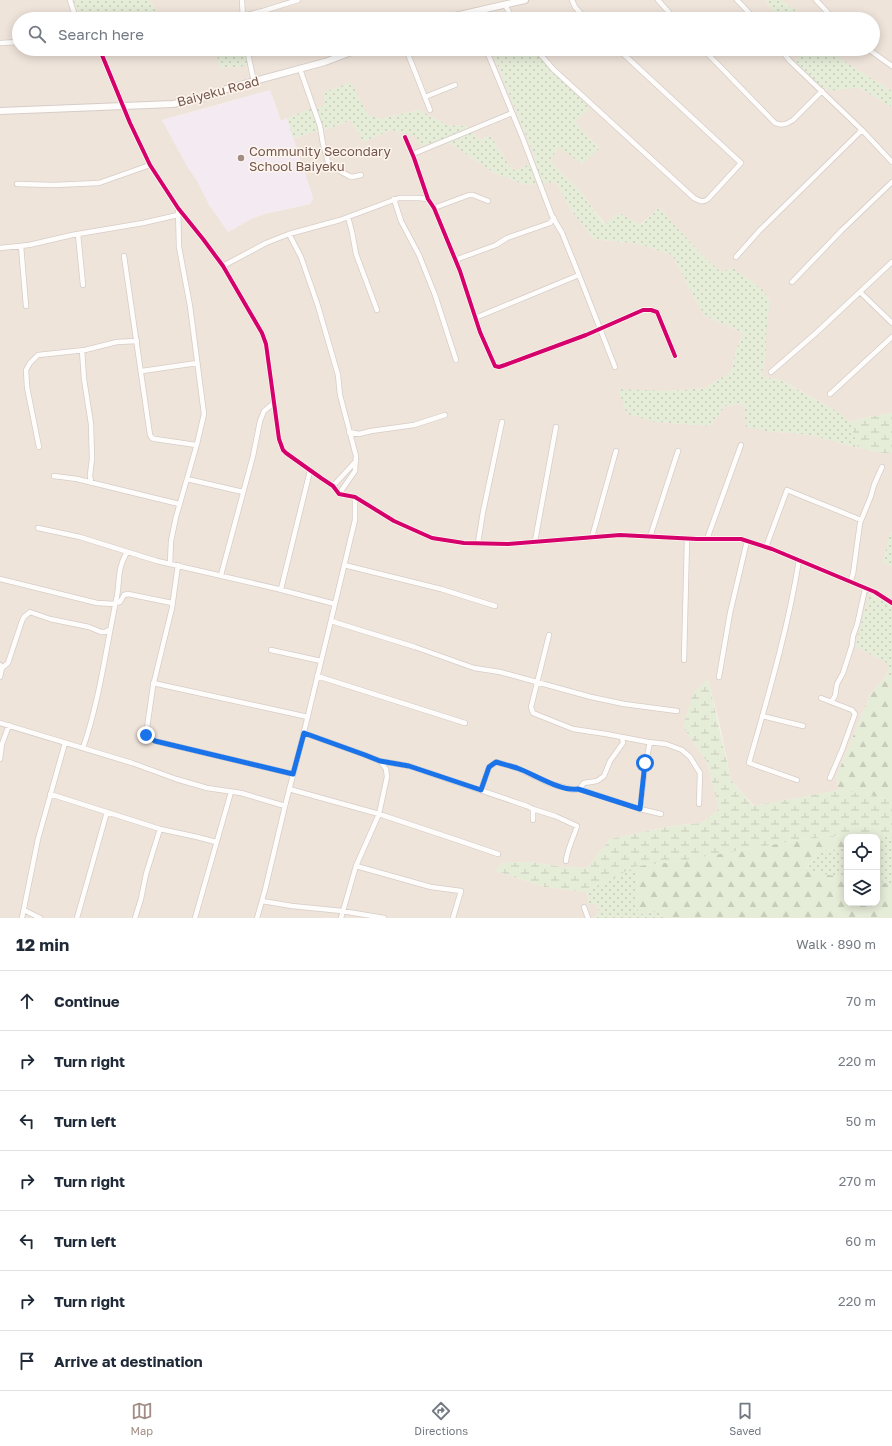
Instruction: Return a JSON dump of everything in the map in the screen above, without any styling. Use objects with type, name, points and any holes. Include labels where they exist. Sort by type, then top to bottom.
[{"type":"main road","points":[[485,12],[524,0]]},
{"type":"main road","name":"Baiyeku Road","points":[[0,111],[173,104],[189,101],[325,62],[341,56]]},
{"type":"street","points":[[70,0],[74,12]]},
{"type":"street","points":[[242,0],[243,12]]},
{"type":"street","points":[[259,12],[298,0]]},
{"type":"street","points":[[572,0],[580,12]]},
{"type":"street","points":[[658,0],[669,12]]},
{"type":"street","points":[[737,0],[748,12]]},
{"type":"street","points":[[816,0],[827,12]]},
{"type":"street","points":[[505,5],[509,12]]},
{"type":"street","points":[[0,43],[12,42]]},
{"type":"street","points":[[102,56],[150,165],[178,208],[204,239],[223,266],[262,333],[267,351],[279,439],[283,450],[310,471],[333,486],[339,494],[355,497],[394,521],[432,538],[464,543],[508,544],[620,535],[747,541],[799,560],[875,592],[892,603]]},
{"type":"street","points":[[248,56],[254,82]]},
{"type":"street","points":[[409,56],[430,110]]},
{"type":"street","points":[[489,56],[523,139],[535,173],[579,275],[615,368]]},
{"type":"street","points":[[542,56],[553,69],[689,193],[700,201],[704,202],[741,163],[626,56]]},
{"type":"street","points":[[710,56],[775,123],[778,124],[788,124],[822,91]]},
{"type":"street","points":[[786,56],[862,130],[892,162]]},
{"type":"street","points":[[878,56],[892,66]]},
{"type":"street","points":[[300,69],[320,126],[329,165],[352,177],[361,174]]},
{"type":"street","points":[[425,97],[455,85]]},
{"type":"street","points":[[413,154],[512,114]]},
{"type":"street","points":[[736,258],[760,230],[862,130]]},
{"type":"street","points":[[405,137],[413,154],[428,199],[434,208],[455,260],[495,366],[499,367],[599,326],[607,325],[643,310],[654,310],[657,312],[675,356]]},
{"type":"street","points":[[17,184],[54,185],[98,183],[150,165]]},
{"type":"street","points":[[792,282],[841,231],[892,182]]},
{"type":"street","points":[[434,208],[469,195],[473,195],[488,201]]},
{"type":"street","points":[[223,266],[261,246],[290,234],[348,217],[394,199],[404,197],[428,199]]},
{"type":"street","points":[[394,199],[401,221],[420,255],[435,295],[456,360]]},
{"type":"street","points":[[170,564],[172,541],[179,504],[204,414],[190,306],[180,247],[178,208]]},
{"type":"street","points":[[0,248],[20,246],[178,216]]},
{"type":"street","points":[[348,217],[356,254],[377,310]]},
{"type":"street","points":[[455,260],[496,245],[507,238],[550,223],[554,218]]},
{"type":"street","points":[[178,225],[187,219]]},
{"type":"street","points":[[550,223],[557,225]]},
{"type":"street","points":[[78,234],[83,285]]},
{"type":"street","points":[[290,234],[301,257],[318,306],[338,375],[340,395],[356,460],[355,471],[339,494]]},
{"type":"street","points":[[20,246],[26,306]]},
{"type":"street","points":[[124,256],[142,371],[150,435],[152,438],[196,445]]},
{"type":"street","points":[[771,372],[816,333],[892,262]]},
{"type":"street","points":[[476,318],[579,275]]},
{"type":"street","points":[[860,292],[892,323]]},
{"type":"street","points":[[830,394],[892,337]]},
{"type":"street","points":[[39,446],[27,387],[27,366],[38,355],[82,350],[117,342],[137,341]]},
{"type":"street","points":[[82,350],[84,379],[91,424],[91,483]]},
{"type":"street","points":[[142,371],[197,363]]},
{"type":"street","points":[[221,575],[253,456],[260,421],[264,411],[274,403]]},
{"type":"street","points":[[349,432],[359,434],[414,425],[444,415]]},
{"type":"street","points":[[478,543],[502,422]]},
{"type":"street","points":[[535,541],[556,427]]},
{"type":"street","points":[[352,442],[359,434]]},
{"type":"street","points":[[707,539],[741,445]]},
{"type":"street","points":[[592,537],[616,451]]},
{"type":"street","points":[[650,537],[678,451]]},
{"type":"street","points":[[333,486],[356,460]]},
{"type":"street","points":[[850,582],[853,574],[858,531],[861,520],[882,467]]},
{"type":"street","points":[[281,589],[310,471]]},
{"type":"street","points":[[83,481],[90,475]]},
{"type":"street","points":[[54,476],[83,481],[179,504]]},
{"type":"street","points":[[186,479],[243,492]]},
{"type":"street","points":[[766,547],[787,490],[861,520]]},
{"type":"street","points":[[257,918],[308,718],[355,520],[355,497]]},
{"type":"street","points":[[38,528],[80,537],[170,564],[281,589],[335,604]]},
{"type":"street","points":[[684,660],[687,539]]},
{"type":"street","points":[[719,677],[730,614],[747,541]]},
{"type":"street","points":[[83,748],[99,689],[109,630],[118,590],[121,562],[127,552]]},
{"type":"street","points":[[797,780],[749,763],[772,682],[793,595],[799,560]]},
{"type":"street","points":[[178,565],[172,603],[154,682],[146,735],[155,741],[293,774]]},
{"type":"street","points":[[344,565],[441,589],[495,606]]},
{"type":"street","points":[[0,579],[97,603],[115,604],[120,602],[124,595],[128,594],[172,603]]},
{"type":"street","points":[[831,702],[835,696],[837,684],[843,673],[852,645],[865,589]]},
{"type":"street","points":[[0,677],[1,667],[8,663],[22,621],[30,612],[50,619],[89,627],[101,632],[109,630]]},
{"type":"street","points":[[331,621],[415,647],[474,668],[500,672],[610,701],[678,711]]},
{"type":"street","points":[[549,635],[531,708],[532,713],[573,729],[666,744],[682,750],[690,758],[700,773],[699,804]]},
{"type":"street","points":[[271,650],[321,661]]},
{"type":"street","points":[[317,676],[466,723]]},
{"type":"street","points":[[154,682],[308,718]]},
{"type":"street","points":[[821,698],[852,710],[855,714],[830,778]]},
{"type":"street","points":[[762,716],[802,726]]},
{"type":"street","points":[[0,723],[132,763],[176,779],[207,788],[231,792],[285,806]]},
{"type":"street","points":[[0,760],[2,744],[8,725]]},
{"type":"street","points":[[304,733],[380,761],[409,766],[481,790],[555,816],[577,826],[566,860]]},
{"type":"street","points":[[578,789],[584,783],[597,781],[604,776],[610,761],[623,743],[622,737]]},
{"type":"street","points":[[640,809],[644,767],[650,742]]},
{"type":"street","points":[[22,918],[38,839],[65,743]]},
{"type":"street","points":[[341,918],[356,866],[379,814],[387,776],[386,769],[380,761]]},
{"type":"street","points":[[481,790],[489,767],[496,762],[517,768],[551,784],[574,790],[578,789],[640,809],[661,814]]},
{"type":"street","points":[[289,789],[379,814],[498,854]]},
{"type":"street","points":[[195,918],[231,792]]},
{"type":"street","points":[[50,794],[160,829],[216,842]]},
{"type":"street","points":[[533,809],[533,820]]},
{"type":"street","points":[[77,918],[107,812]]},
{"type":"street","points":[[135,918],[160,829]]},
{"type":"street","points":[[356,866],[431,887],[461,891],[453,918]]},
{"type":"street","points":[[262,901],[384,918]]},
{"type":"street","points":[[584,907],[588,918]]},
{"type":"street","points":[[24,910],[40,918]]},
{"type":"shaded area","points":[[0,0],[79,0],[73,2],[78,12],[12,12],[12,56],[217,56],[221,68],[236,56],[494,56],[536,160],[516,171],[510,167],[490,135],[480,140],[466,126],[447,125],[419,110],[380,119],[325,106],[310,109],[281,121],[270,90],[162,120],[187,166],[228,232],[251,219],[264,214],[310,204],[313,198],[293,138],[333,127],[351,120],[363,142],[391,130],[442,140],[453,145],[493,172],[525,185],[556,182],[573,213],[594,239],[639,244],[672,255],[704,315],[743,333],[736,351],[731,372],[705,388],[669,391],[656,422],[710,426],[725,406],[744,404],[767,431],[811,435],[858,448],[882,453],[892,453],[892,533],[891,532],[883,562],[892,567],[892,606],[870,594],[890,664],[886,676],[870,695],[836,778],[839,790],[754,806],[731,780],[720,726],[708,680],[683,727],[707,762],[719,809],[701,823],[672,826],[610,839],[587,868],[563,867],[531,862],[502,863],[496,871],[545,887],[586,891],[589,904],[596,904],[599,913],[593,918],[0,918]]},
{"type":"shaded area","points":[[149,0],[765,0],[774,12],[201,12],[157,12]]},
{"type":"shaded area","points":[[780,0],[892,0],[892,91],[837,56],[880,56],[880,12],[798,12]]},
{"type":"shaded area","points":[[539,56],[805,56],[831,91],[858,87],[892,107],[892,413],[872,416],[850,422],[836,411],[783,381],[761,376],[766,356],[766,335],[721,272],[703,256],[659,208],[640,225],[620,213],[605,224],[578,189],[550,162],[558,147],[599,148],[574,122]]},
{"type":"shaded area","name":"Community Secondary School Baiyeku","points":[[270,90],[281,121],[287,118],[313,198],[310,204],[264,214],[251,219],[228,232],[209,205],[196,179],[187,166],[162,120]]},
{"type":"green space","points":[[79,0],[149,0],[157,12],[78,12],[73,2]]},
{"type":"green space","points":[[765,0],[780,0],[798,12],[774,12]]},
{"type":"green space","points":[[217,56],[247,56],[249,66],[220,68]]},
{"type":"green space","points":[[494,56],[541,56],[590,109],[575,122],[599,149],[582,164],[558,147],[550,162],[578,189],[604,224],[620,213],[641,225],[659,208],[703,256],[721,272],[733,268],[763,290],[770,301],[766,335],[766,356],[761,376],[782,381],[836,411],[850,422],[858,448],[811,435],[767,431],[746,427],[744,404],[725,406],[710,426],[656,422],[627,414],[618,389],[669,391],[705,388],[731,372],[736,351],[743,333],[704,315],[672,255],[639,244],[594,239],[573,213],[556,182],[525,185],[493,172],[453,145],[442,140],[420,146],[416,136],[391,130],[363,142],[351,120],[333,127],[293,138],[287,118],[310,109],[325,106],[323,93],[351,82],[368,115],[380,119],[419,110],[447,125],[466,126],[480,140],[490,135],[510,167],[516,171],[536,160]]},
{"type":"green space","points":[[799,56],[838,56],[854,68],[892,91],[892,107],[858,87],[831,91],[808,80],[792,67]]},
{"type":"green space","points":[[892,413],[892,453],[882,453],[858,448],[850,422],[872,416]]},
{"type":"green space","points":[[890,532],[892,533],[892,567],[883,562]]},
{"type":"green space","points":[[869,594],[892,606],[892,678],[886,676],[889,664],[855,646]]},
{"type":"green space","points":[[886,676],[892,678],[892,800],[839,790],[836,778],[870,695]]},
{"type":"green space","points":[[708,679],[731,780],[753,806],[839,790],[892,800],[892,838],[887,835],[880,834],[844,834],[798,840],[680,861],[637,866],[584,892],[545,887],[496,871],[502,863],[531,862],[563,867],[587,868],[610,839],[672,826],[701,823],[719,809],[707,762],[683,727],[693,693]]},
{"type":"green space","points":[[880,834],[887,835],[892,838],[892,884],[880,882]]},
{"type":"green space","points":[[844,835],[844,848],[819,851],[805,871],[844,878],[844,906],[880,906],[880,882],[892,884],[892,918],[663,918],[662,911],[638,914],[637,866],[680,861],[798,840]]},
{"type":"green space","points":[[844,848],[844,878],[805,872],[819,851]]},
{"type":"green space","points":[[637,866],[638,914],[662,911],[663,918],[593,918],[599,912],[596,904],[589,904],[586,891]]},
{"type":"cycle path","points":[[102,56],[130,123],[150,165],[178,208],[223,266],[262,333],[266,344],[279,439],[283,450],[333,486],[339,494],[355,497],[394,521],[432,538],[464,543],[508,544],[620,535],[697,539],[741,539],[772,549],[875,592],[892,603]]},
{"type":"cycle path","points":[[405,137],[428,199],[434,208],[460,271],[480,332],[495,366],[499,367],[505,365],[586,335],[643,310],[657,312],[675,356]]},
{"type":"place","name":"Community Secondary School Baiyeku","points":[[241,158]]},
{"type":"route","points":[[146,735],[155,741],[293,774],[304,733],[380,761],[409,766],[481,790],[489,767],[496,762],[517,768],[551,784],[574,790],[578,789],[640,809],[645,763]]}]
